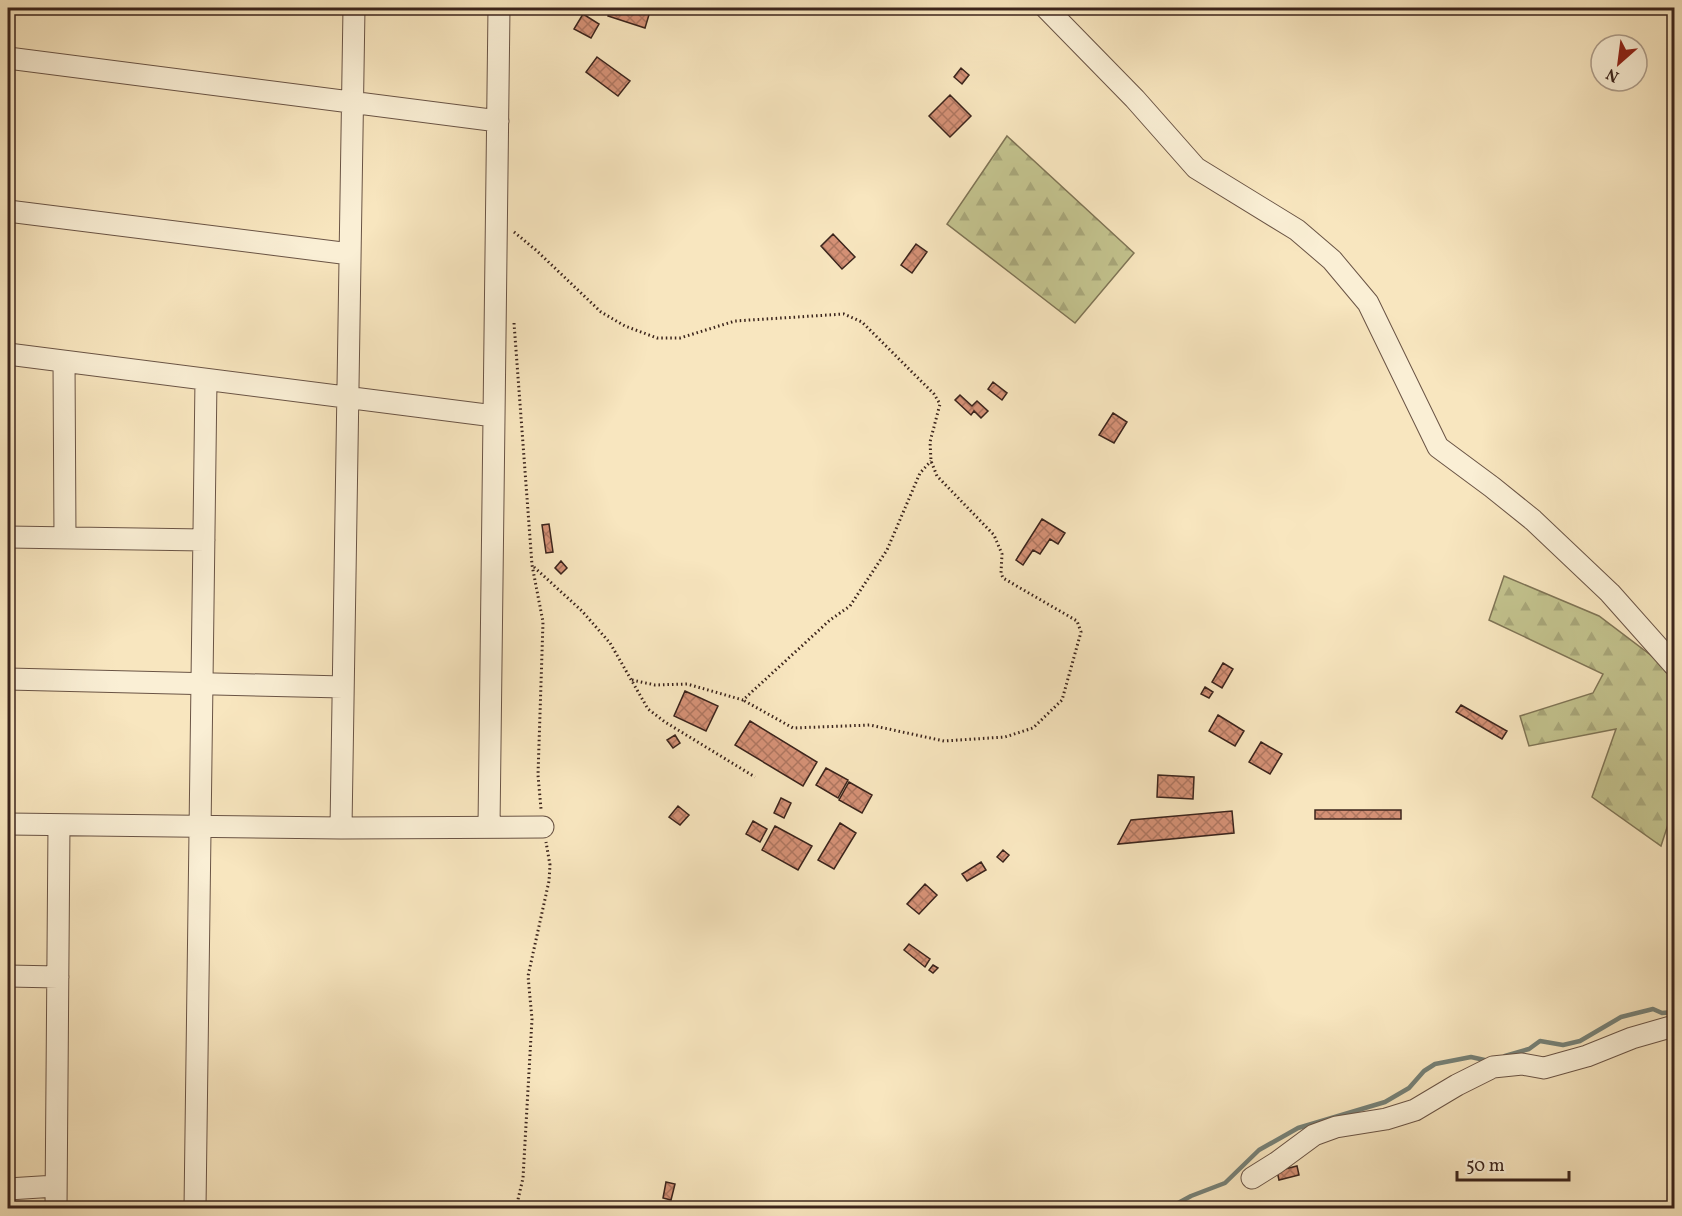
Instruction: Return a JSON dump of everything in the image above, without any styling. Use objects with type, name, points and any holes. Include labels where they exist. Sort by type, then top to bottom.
[{"type":"street","points":[[341,828],[354,8]]},
{"type":"street","points":[[489,827],[499,8]]},
{"type":"street","points":[[1046,8],[1135,99],[1196,168],[1297,230],[1332,260],[1368,303],[1437,447],[1492,487],[1548,534],[1610,593],[1674,665]]},
{"type":"street","points":[[8,58],[498,121]]},
{"type":"street","points":[[8,211],[350,254]]},
{"type":"street","points":[[8,354],[494,416]]},
{"type":"street","points":[[64,362],[64,538]]},
{"type":"street","points":[[195,1209],[206,380]]},
{"type":"street","points":[[8,537],[204,540]]},
{"type":"street","points":[[8,679],[343,687]]},
{"type":"street","points":[[8,824],[341,828],[543,826]]},
{"type":"street","points":[[56,1209],[59,825]]},
{"type":"street","points":[[8,976],[58,977]]},
{"type":"street","points":[[1252,1178],[1314,1135],[1336,1127],[1386,1119],[1415,1110],[1457,1084],[1493,1067],[1522,1064],[1544,1068],[1587,1056],[1632,1038],[1674,1026]]},
{"type":"street","points":[[8,1189],[56,1186]]},
{"type":"path","points":[[496,218],[537,251],[601,312],[625,326],[657,338],[680,338],[735,321],[828,313],[844,314],[862,322],[934,394],[940,404],[930,442],[931,461],[937,476],[994,535],[1002,554],[1001,573],[1004,578],[1077,621],[1081,632],[1062,700],[1033,728],[1005,737],[944,741],[870,725],[793,728],[743,700],[687,684],[655,685],[632,680]]},
{"type":"path","points":[[514,314],[527,468],[532,565],[543,622],[538,766],[543,826],[550,865],[549,881],[528,976],[532,1019],[531,1054],[524,1178],[516,1209]]},
{"type":"path","points":[[743,700],[830,620],[850,606],[887,550],[920,472],[931,461]]},
{"type":"path","points":[[532,565],[589,619],[610,643],[648,710],[755,777]]},
{"type":"green space","points":[[1007,136],[1134,253],[1075,323],[947,224]]},
{"type":"green space","points":[[1504,576],[1599,616],[1669,669],[1674,693],[1674,806],[1661,846],[1592,797],[1616,729],[1529,746],[1520,716],[1593,693],[1603,674],[1489,620]]},
{"type":"building","points":[[610,8],[651,8],[645,28],[608,16]]},
{"type":"building","points":[[583,14],[599,24],[591,38],[574,29]]},
{"type":"building","points":[[597,57],[630,81],[618,96],[586,72]]},
{"type":"building","points":[[961,68],[969,75],[962,84],[954,77]]},
{"type":"building","points":[[950,95],[971,116],[950,137],[929,116]]},
{"type":"building","points":[[833,234],[855,257],[842,269],[821,246]]},
{"type":"building","points":[[916,244],[927,252],[912,273],[901,265]]},
{"type":"building","points":[[993,382],[1007,393],[1002,400],[988,389]]},
{"type":"building","points":[[960,395],[972,406],[977,401],[988,411],[981,418],[974,411],[971,415],[955,400]]},
{"type":"building","points":[[1113,413],[1127,422],[1114,443],[1099,435]]},
{"type":"building","points":[[1042,519],[1065,533],[1058,544],[1050,539],[1040,554],[1033,550],[1023,565],[1016,560]]},
{"type":"building","points":[[549,524],[553,552],[546,553],[542,525]]},
{"type":"building","points":[[561,561],[567,568],[561,574],[555,568]]},
{"type":"building","points":[[1223,663],[1233,669],[1222,688],[1212,682]]},
{"type":"building","points":[[1205,687],[1213,692],[1209,698],[1201,694]]},
{"type":"building","points":[[685,691],[718,706],[706,731],[674,716]]},
{"type":"building","points":[[1461,705],[1507,731],[1502,739],[1456,712]]},
{"type":"building","points":[[1218,715],[1244,731],[1235,746],[1209,731]]},
{"type":"building","points":[[750,721],[817,762],[803,786],[735,745]]},
{"type":"building","points":[[675,735],[680,743],[673,748],[667,740]]},
{"type":"building","points":[[1261,742],[1282,754],[1270,774],[1249,762]]},
{"type":"building","points":[[826,768],[848,780],[838,798],[816,785]]},
{"type":"building","points":[[1158,775],[1194,777],[1193,799],[1157,797]]},
{"type":"building","points":[[849,782],[872,795],[862,813],[839,800]]},
{"type":"building","points":[[781,798],[791,803],[784,818],[774,813]]},
{"type":"building","points":[[678,806],[689,815],[680,825],[669,817]]},
{"type":"building","points":[[1315,810],[1401,810],[1401,819],[1315,819]]},
{"type":"building","points":[[1232,811],[1234,833],[1118,844],[1131,820]]},
{"type":"building","points":[[753,821],[767,829],[760,842],[746,834]]},
{"type":"building","points":[[840,823],[856,833],[834,869],[818,860]]},
{"type":"building","points":[[775,826],[812,846],[798,870],[762,850]]},
{"type":"building","points":[[1003,850],[1009,855],[1003,862],[997,857]]},
{"type":"building","points":[[981,862],[986,870],[967,881],[962,874]]},
{"type":"building","points":[[925,884],[937,895],[919,914],[907,904]]},
{"type":"building","points":[[909,944],[930,959],[925,967],[904,950]]},
{"type":"building","points":[[933,965],[938,968],[933,973],[929,970]]},
{"type":"building","points":[[1297,1166],[1299,1175],[1279,1180],[1277,1171]]},
{"type":"building","points":[[666,1182],[675,1184],[671,1200],[663,1198]]},
{"type":"waterway","points":[[1505,1056],[1529,1049],[1540,1041],[1563,1045],[1580,1041],[1621,1017],[1653,1009],[1662,1013],[1674,1012]]},
{"type":"waterway","points":[[1169,1208],[1191,1196],[1225,1183],[1259,1150],[1298,1128],[1385,1102],[1409,1088],[1424,1071],[1435,1064],[1471,1057],[1489,1061]]}]
